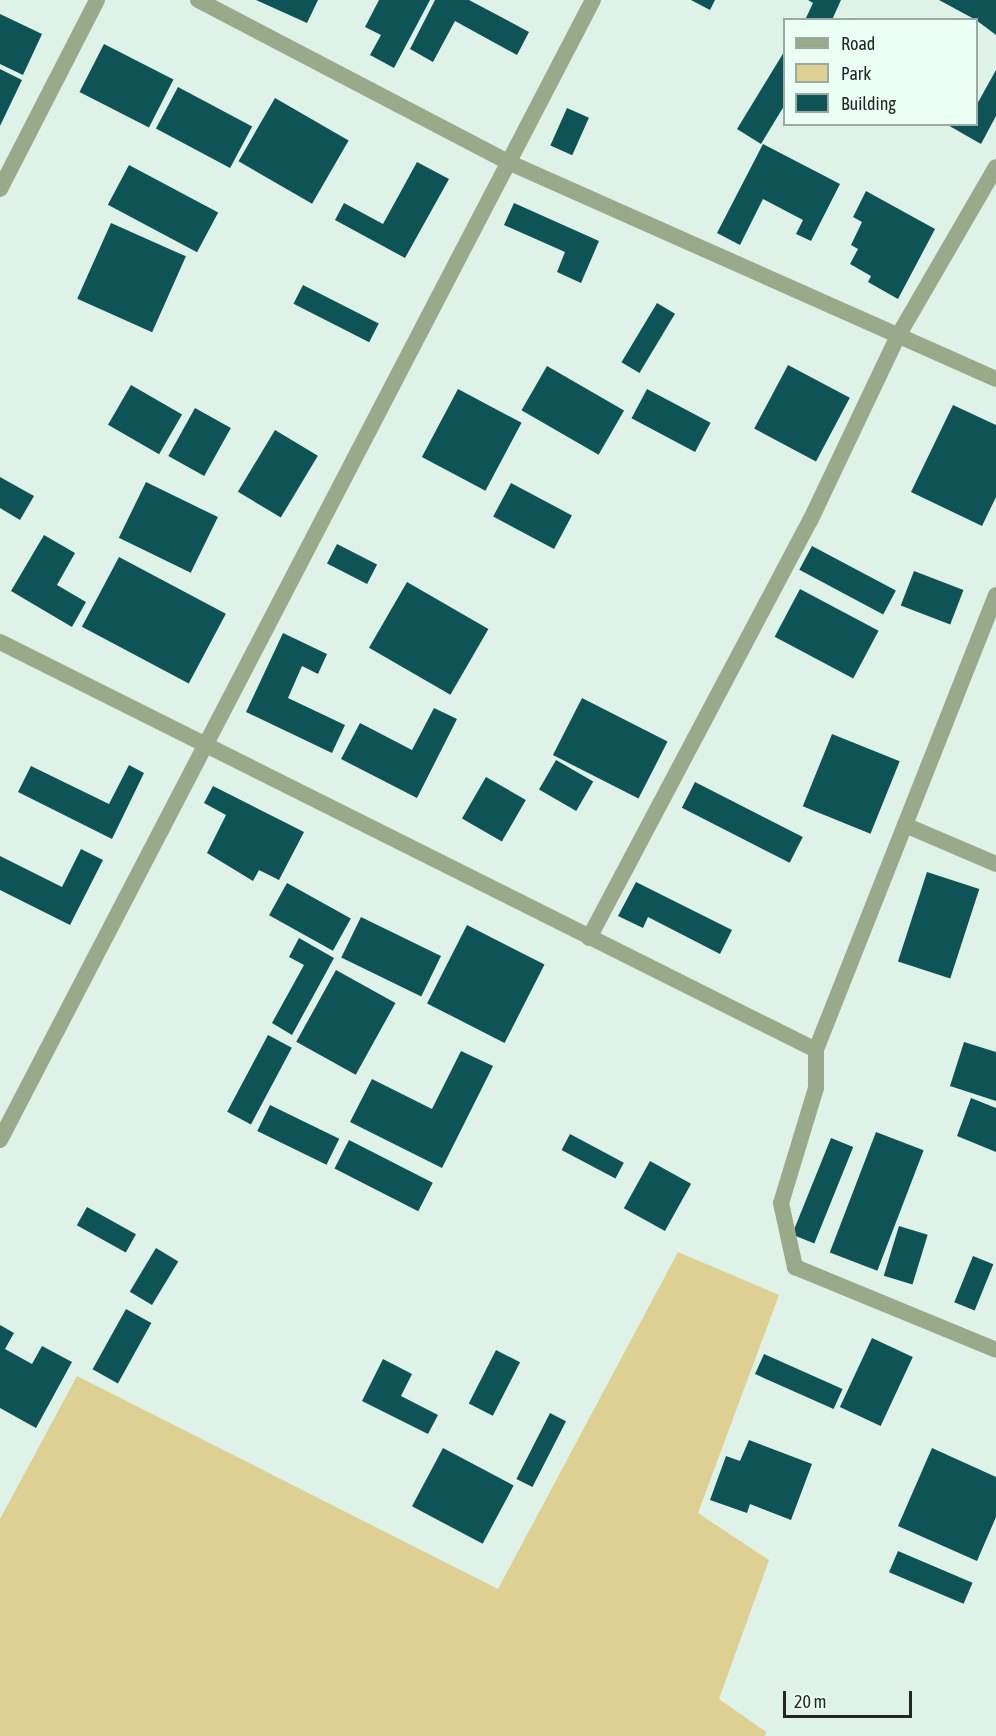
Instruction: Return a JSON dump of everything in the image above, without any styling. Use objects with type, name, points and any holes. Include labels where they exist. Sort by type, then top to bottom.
[{"type":"street","points":[[0,189],[97,0]]},
{"type":"street","points":[[198,0],[508,162],[996,379]]},
{"type":"street","points":[[0,1140],[202,746],[593,0]]},
{"type":"street","points":[[589,938],[810,521],[898,336],[996,167]]},
{"type":"street","points":[[996,595],[816,1050],[816,1088],[781,1203],[795,1267],[996,1350]]},
{"type":"street","points":[[0,642],[202,746],[816,1050]]},
{"type":"street","points":[[905,825],[996,864]]},
{"type":"green space","points":[[678,1252],[779,1295],[698,1513],[769,1560],[719,1699],[766,1732],[765,1736],[0,1736],[0,1519],[77,1376],[498,1589]]},
{"type":"building","points":[[256,0],[318,0],[307,23]]},
{"type":"building","points":[[379,0],[430,0],[394,68],[370,55],[381,35],[365,27]]},
{"type":"building","points":[[435,0],[469,0],[529,32],[517,55],[455,21],[433,62],[410,49]]},
{"type":"building","points":[[691,0],[715,0],[710,10]]},
{"type":"building","points":[[808,0],[841,0],[833,18],[806,18],[813,3]]},
{"type":"building","points":[[939,0],[996,0],[996,35],[978,22],[978,18],[972,18]]},
{"type":"building","points":[[0,14],[42,34],[23,75],[0,64]]},
{"type":"building","points":[[104,44],[173,79],[149,128],[79,92]]},
{"type":"building","points":[[783,54],[783,108],[761,144],[737,129]]},
{"type":"building","points":[[0,69],[22,80],[0,126]]},
{"type":"building","points":[[996,70],[996,116],[981,144],[950,126],[978,126],[978,102]]},
{"type":"building","points":[[178,87],[252,126],[230,168],[156,128]]},
{"type":"building","points":[[275,98],[349,140],[312,204],[238,161]]},
{"type":"building","points":[[567,108],[589,118],[572,155],[550,145]]},
{"type":"building","points":[[763,144],[840,184],[811,241],[796,234],[803,220],[763,199],[740,245],[717,233]]},
{"type":"building","points":[[417,162],[449,179],[405,258],[335,220],[344,203],[383,224]]},
{"type":"building","points":[[129,165],[218,212],[197,252],[108,205]]},
{"type":"building","points":[[866,191],[935,229],[898,299],[868,282],[871,276],[850,264],[858,249],[851,245],[862,222],[853,217]]},
{"type":"building","points":[[514,203],[599,241],[581,283],[557,272],[565,252],[504,225]]},
{"type":"building","points":[[111,223],[186,256],[152,332],[77,299]]},
{"type":"building","points":[[303,285],[379,324],[369,342],[293,304]]},
{"type":"building","points":[[657,303],[675,314],[639,373],[621,362]]},
{"type":"building","points":[[788,365],[850,398],[816,461],[754,429]]},
{"type":"building","points":[[547,366],[624,410],[599,455],[522,410]]},
{"type":"building","points":[[131,385],[182,414],[159,454],[108,425]]},
{"type":"building","points":[[458,389],[522,423],[485,491],[422,457]]},
{"type":"building","points":[[647,389],[711,423],[695,452],[632,418]]},
{"type":"building","points":[[953,405],[996,425],[996,497],[982,526],[911,492]]},
{"type":"building","points":[[195,408],[231,428],[204,476],[168,456]]},
{"type":"building","points":[[275,430],[318,456],[281,517],[238,492]]},
{"type":"building","points":[[0,477],[34,496],[20,520],[0,508]]},
{"type":"building","points":[[146,482],[218,517],[191,573],[119,538]]},
{"type":"building","points":[[511,483],[572,515],[554,549],[493,517]]},
{"type":"building","points":[[44,535],[75,553],[57,585],[86,602],[72,627],[11,591]]},
{"type":"building","points":[[337,544],[377,564],[367,584],[327,564]]},
{"type":"building","points":[[812,546],[896,591],[883,614],[799,570]]},
{"type":"building","points":[[119,557],[226,614],[189,684],[82,627]]},
{"type":"building","points":[[914,571],[963,590],[950,625],[901,606]]},
{"type":"building","points":[[407,582],[488,629],[450,695],[369,648]]},
{"type":"building","points":[[800,589],[879,631],[853,678],[775,637]]},
{"type":"building","points":[[283,633],[327,654],[318,674],[302,666],[288,698],[345,725],[332,753],[246,712]]},
{"type":"building","points":[[582,698],[668,742],[638,799],[553,755]]},
{"type":"building","points":[[434,708],[457,719],[417,798],[341,759],[360,723],[412,750]]},
{"type":"building","points":[[832,734],[900,761],[870,834],[803,806]]},
{"type":"building","points":[[556,760],[593,782],[576,811],[539,789]]},
{"type":"building","points":[[129,765],[144,773],[112,839],[18,792],[31,766],[109,804]]},
{"type":"building","points":[[486,777],[526,800],[502,842],[462,819]]},
{"type":"building","points":[[695,782],[803,837],[790,863],[682,808]]},
{"type":"building","points":[[213,786],[304,832],[279,880],[259,870],[253,881],[207,853],[226,815],[204,803]]},
{"type":"building","points":[[81,849],[103,860],[70,925],[0,890],[0,856],[62,887]]},
{"type":"building","points":[[927,872],[979,889],[950,978],[898,961]]},
{"type":"building","points":[[636,882],[732,930],[720,954],[648,917],[643,928],[618,916]]},
{"type":"building","points":[[287,883],[351,918],[333,951],[269,915]]},
{"type":"building","points":[[361,917],[441,956],[421,996],[341,957]]},
{"type":"building","points":[[467,925],[545,964],[505,1043],[427,1003]]},
{"type":"building","points":[[299,938],[334,958],[292,1035],[272,1023],[304,965],[289,957]]},
{"type":"building","points":[[336,970],[395,1003],[356,1075],[296,1042]]},
{"type":"building","points":[[268,1035],[292,1048],[251,1124],[227,1112]]},
{"type":"building","points":[[964,1042],[996,1052],[996,1101],[950,1086]]},
{"type":"building","points":[[461,1051],[493,1066],[442,1168],[350,1122],[372,1079],[432,1109]]},
{"type":"building","points":[[971,1098],[996,1108],[996,1152],[957,1136]]},
{"type":"building","points":[[270,1105],[339,1139],[326,1165],[257,1131]]},
{"type":"building","points":[[876,1132],[924,1150],[877,1271],[830,1252]]},
{"type":"building","points":[[570,1134],[624,1163],[615,1179],[562,1150]]},
{"type":"building","points":[[831,1138],[853,1147],[814,1243],[792,1234]]},
{"type":"building","points":[[349,1140],[433,1183],[418,1211],[334,1169]]},
{"type":"building","points":[[650,1161],[691,1184],[665,1231],[624,1208]]},
{"type":"building","points":[[87,1207],[136,1234],[126,1253],[77,1225]]},
{"type":"building","points":[[899,1226],[928,1235],[912,1284],[884,1276]]},
{"type":"building","points":[[156,1248],[178,1261],[152,1305],[130,1292]]},
{"type":"building","points":[[973,1256],[993,1264],[975,1311],[954,1302]]},
{"type":"building","points":[[126,1309],[151,1323],[118,1383],[93,1369]]},
{"type":"building","points":[[0,1325],[14,1333],[5,1349],[32,1364],[42,1346],[72,1362],[36,1428],[0,1408]]},
{"type":"building","points":[[872,1338],[913,1357],[881,1426],[840,1407]]},
{"type":"building","points":[[496,1350],[520,1362],[493,1416],[469,1403]]},
{"type":"building","points":[[764,1354],[843,1389],[834,1409],[755,1374]]},
{"type":"building","points":[[383,1359],[412,1374],[401,1396],[438,1415],[428,1434],[362,1401]]},
{"type":"building","points":[[550,1413],[566,1421],[532,1487],[516,1479]]},
{"type":"building","points":[[749,1440],[812,1464],[791,1520],[750,1504],[747,1513],[710,1500],[726,1456],[740,1461]]},
{"type":"building","points":[[443,1448],[514,1486],[483,1544],[412,1506]]},
{"type":"building","points":[[932,1448],[996,1477],[996,1517],[977,1561],[898,1526]]},
{"type":"building","points":[[898,1551],[973,1583],[964,1604],[889,1572]]}]
